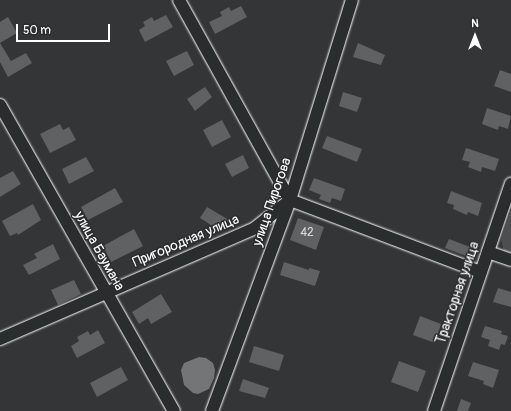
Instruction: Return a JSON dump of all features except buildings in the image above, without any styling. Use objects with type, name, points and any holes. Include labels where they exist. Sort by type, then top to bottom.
[{"type":"street","points":[[179,0],[290,200],[482,272]]},
{"type":"street","name":"улица Пирогова","points":[[212,411],[290,200],[352,0]]},
{"type":"street","name":"улица Баумана","points":[[0,105],[174,411]]},
{"type":"street","name":"Тракторная улица","points":[[434,411],[511,184]]},
{"type":"street","name":"Пригородная улица","points":[[0,339],[255,228],[290,200]]},
{"type":"street","points":[[488,252],[511,260]]},
{"type":"shaded area","points":[[511,210],[511,254],[504,251],[501,240]]},
{"type":"shaded area","points":[[199,357],[206,358],[213,363],[215,370],[214,378],[209,389],[198,394],[193,393],[184,385],[181,370],[184,363]]}]
